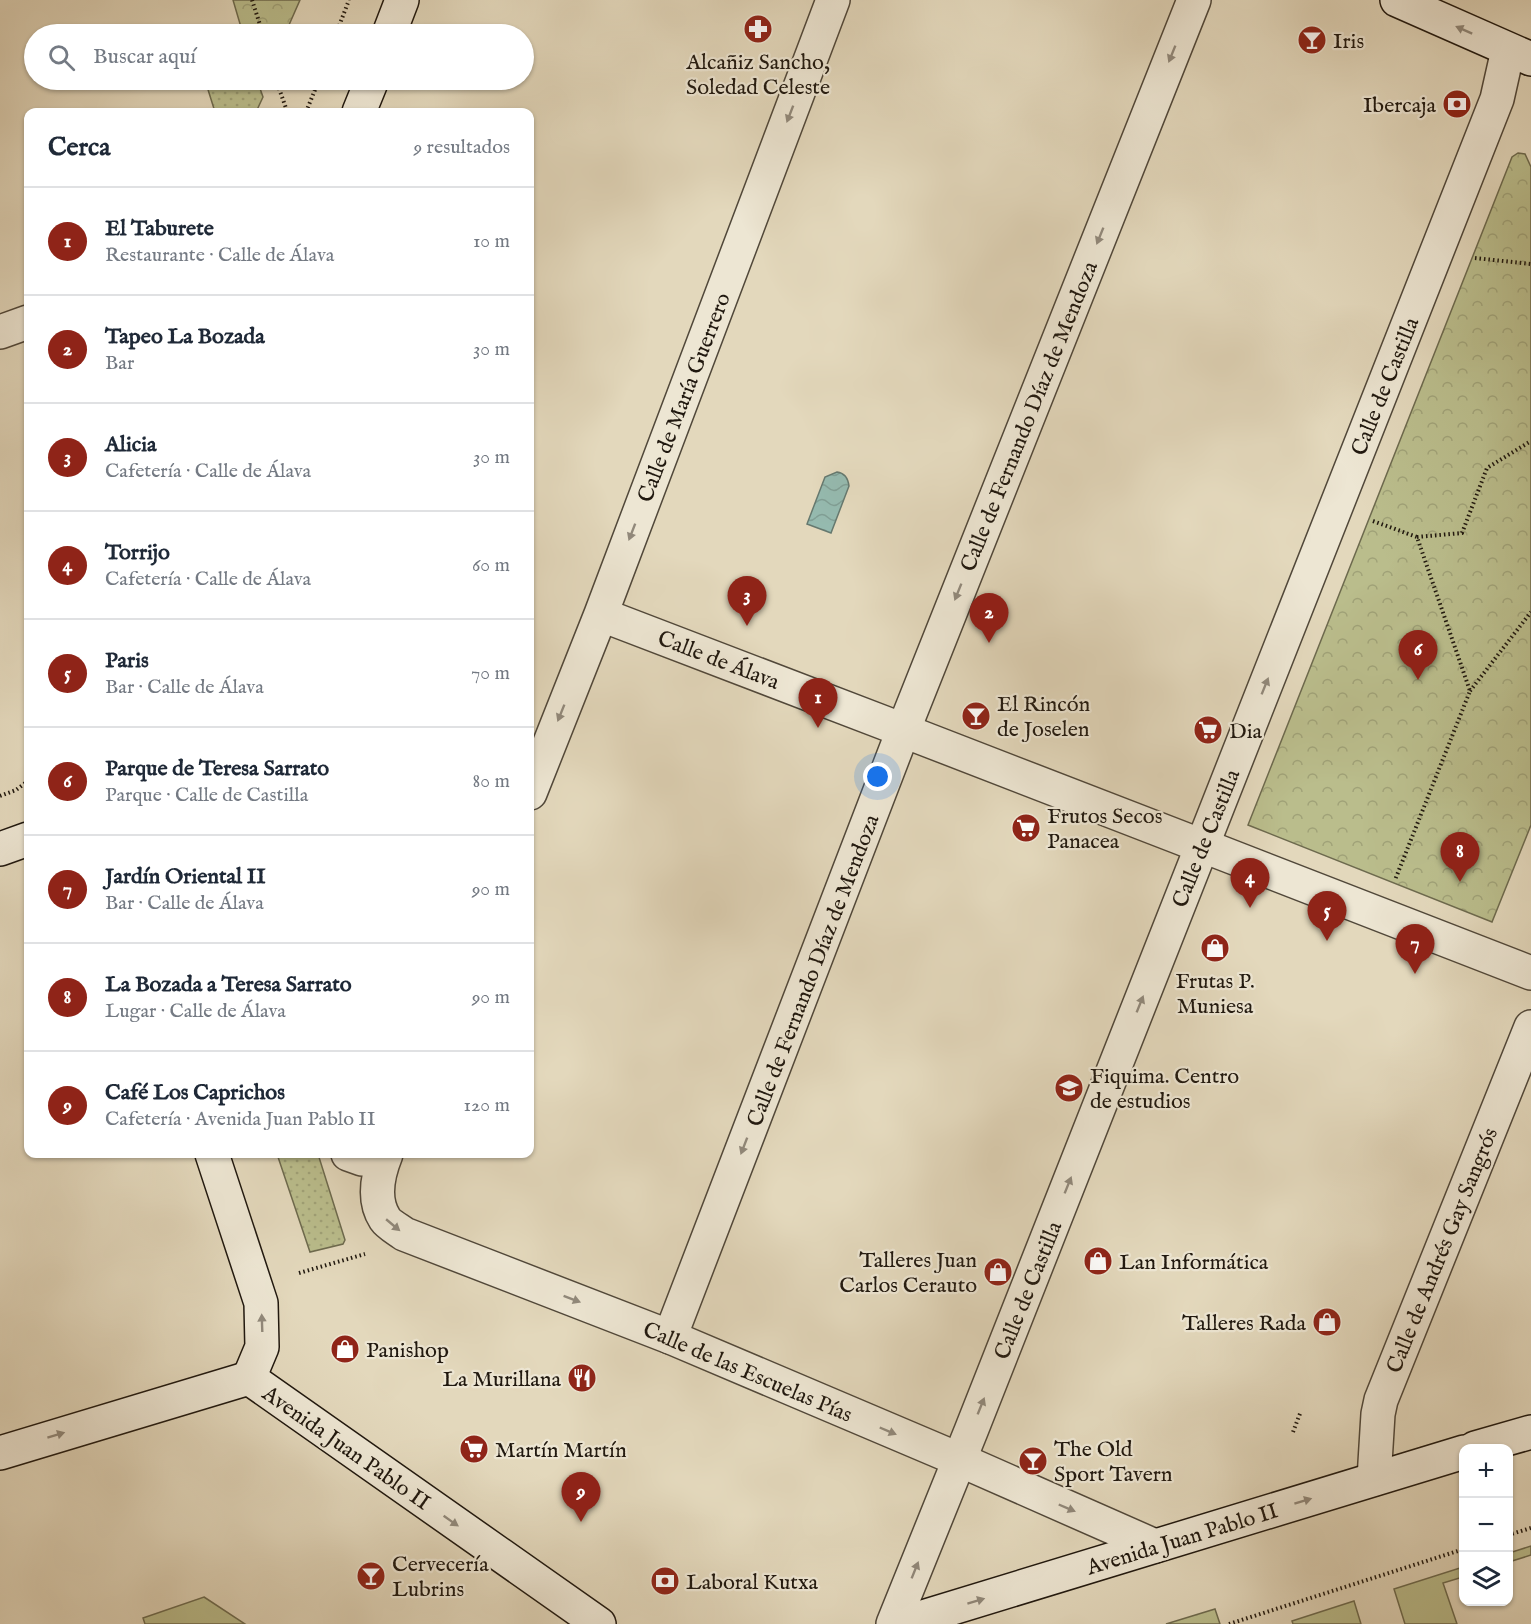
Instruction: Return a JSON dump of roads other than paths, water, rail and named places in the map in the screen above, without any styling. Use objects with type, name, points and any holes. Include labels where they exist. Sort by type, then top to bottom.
[{"type":"street","points":[[393,24],[402,0]]},
{"type":"street","name":"Calle de María Guerrero","points":[[534,783],[605,603],[833,0]]},
{"type":"street","name":"Calle de Fernando Díaz de Mendoza","points":[[670,1338],[903,731],[1194,0]]},
{"type":"street","points":[[1397,0],[1520,54]]},
{"type":"street","name":"Calle de Castilla","points":[[893,1624],[960,1460],[1497,99],[1520,54]]},
{"type":"street","points":[[361,108],[368,90]]},
{"type":"street","points":[[0,332],[24,323]]},
{"type":"street","name":"Calle de Álava","points":[[610,618],[1531,973]]},
{"type":"street","points":[[0,849],[24,840]]},
{"type":"street","name":"Calle de Andrés Gay Sangrós","points":[[1374,1479],[1381,1400],[1531,1027]]},
{"type":"street","points":[[213,1158],[261,1303],[262,1347],[249,1378]]},
{"type":"street","name":"Calle de las Escuelas Pías","points":[[369,1159],[377,1196],[386,1220],[404,1234],[670,1338],[960,1460],[1155,1546]]},
{"type":"street","name":"Avenida Juan Pablo II","points":[[0,1452],[249,1378],[599,1624]]},
{"type":"street","points":[[1491,1444],[1531,1432]]},
{"type":"street","name":"Avenida Juan Pablo II","points":[[900,1624],[1459,1454]]},
{"type":"water","points":[[837,472],[846,476],[849,486],[831,533],[807,524],[825,477]]},
{"type":"place","name":"Alcañiz Sancho, Soledad Celeste","points":[[758,29]]},
{"type":"place","name":"Iris","points":[[1312,40]]},
{"type":"place","name":"Ibercaja","points":[[1457,104]]},
{"type":"place","name":"Alicia","points":[[747,626]]},
{"type":"place","name":"Tapeo La Bozada","points":[[989,643]]},
{"type":"place","name":"Parque de Teresa Sarrato","points":[[1418,680]]},
{"type":"place","name":"El Rincón de Joselen","points":[[976,716]]},
{"type":"place","name":"El Taburete","points":[[818,728]]},
{"type":"place","name":"Dia","points":[[1208,730]]},
{"type":"place","name":"Frutos Secos Panacea","points":[[1026,828]]},
{"type":"place","name":"La Bozada a Teresa Sarrato","points":[[1460,882]]},
{"type":"place","name":"Torrijo","points":[[1250,908]]},
{"type":"place","name":"Paris","points":[[1327,941]]},
{"type":"place","name":"Frutas P. Muniesa","points":[[1215,948]]},
{"type":"place","name":"Jardín Oriental II","points":[[1415,974]]},
{"type":"place","name":"Fiquima. Centro de estudios","points":[[1069,1088]]},
{"type":"place","name":"Lan Informática","points":[[1098,1261]]},
{"type":"place","name":"Talleres Juan Carlos Cerauto","points":[[998,1272]]},
{"type":"place","name":"Talleres Rada","points":[[1327,1322]]},
{"type":"place","name":"Panishop","points":[[345,1349]]},
{"type":"place","name":"La Murillana","points":[[582,1378]]},
{"type":"place","name":"Martín Martín","points":[[474,1449]]},
{"type":"place","name":"The Old Sport Tavern","points":[[1033,1461]]},
{"type":"place","name":"Café Los Caprichos","points":[[581,1522]]},
{"type":"place","name":"Cervecería Lubrins","points":[[371,1576]]},
{"type":"place","name":"Laboral Kutxa","points":[[665,1581]]}]
